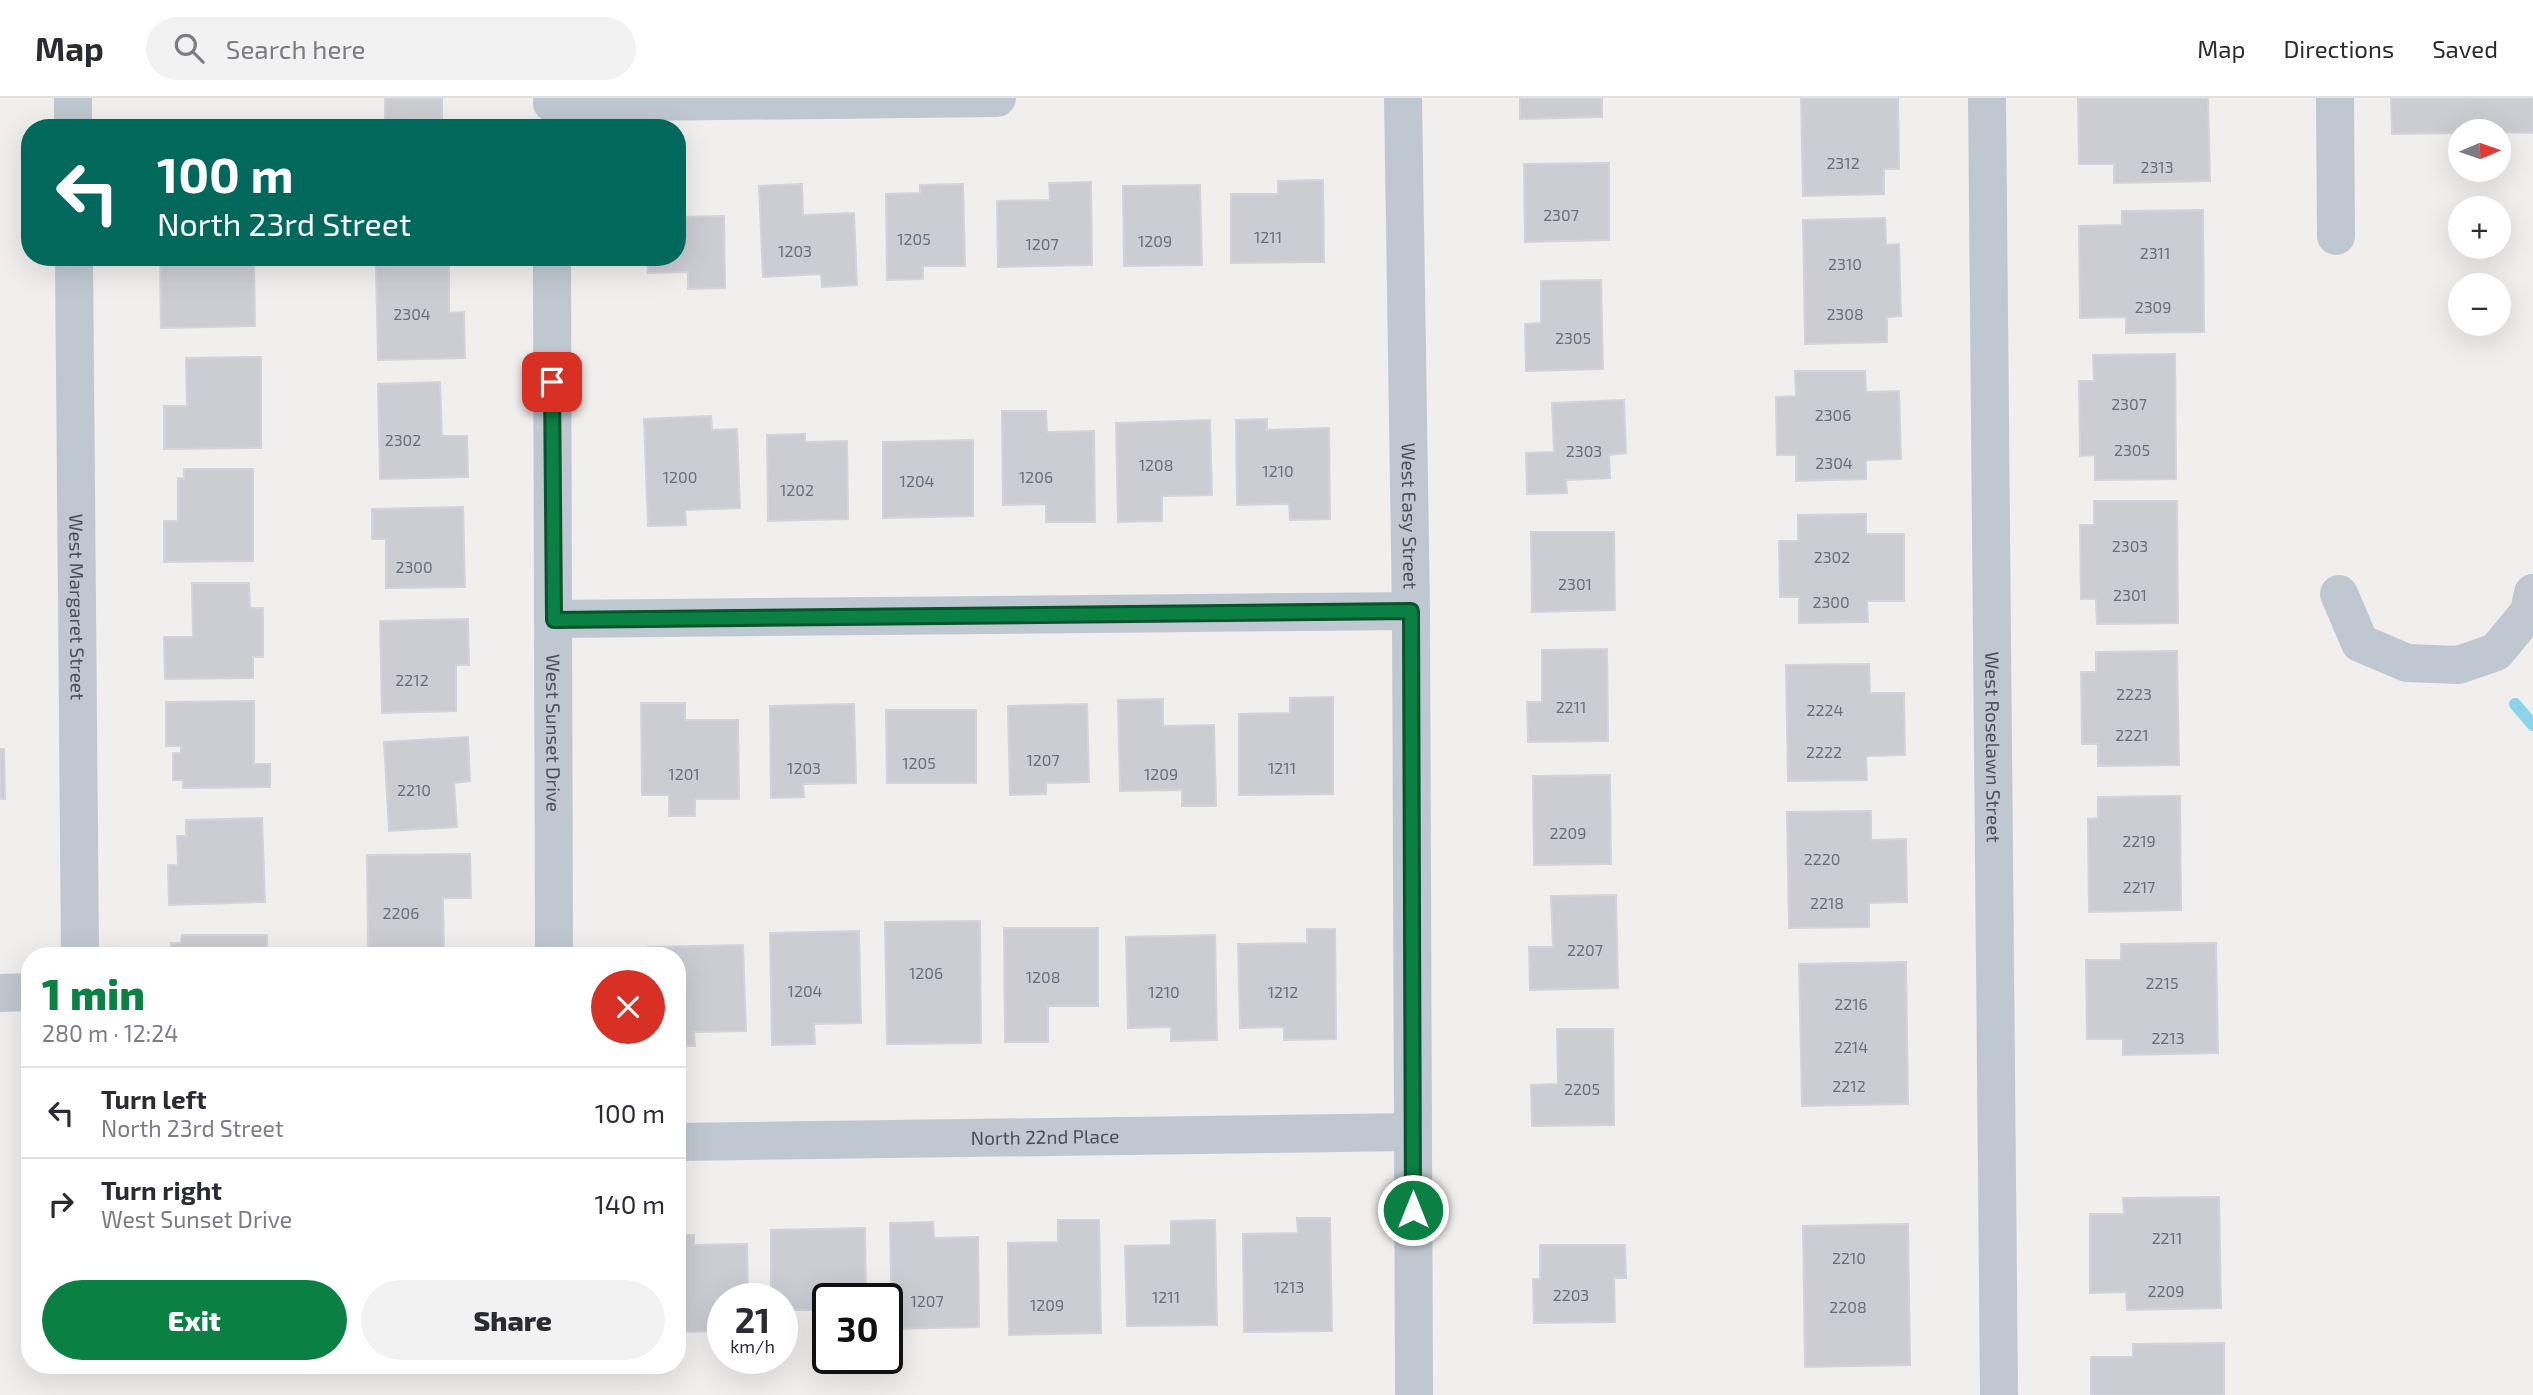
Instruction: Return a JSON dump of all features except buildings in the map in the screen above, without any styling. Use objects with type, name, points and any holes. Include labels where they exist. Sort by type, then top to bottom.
[{"type":"street","points":[[73,98],[73,119]]},
{"type":"street","points":[[552,110],[997,98]]},
{"type":"street","name":"West Easy Street","points":[[1403,98],[1411,611],[1414,1395]]},
{"type":"street","name":"West Roselawn Street","points":[[1987,98],[1999,1395]]},
{"type":"street","points":[[2335,98],[2336,236]]},
{"type":"street","name":"West Margaret Street","points":[[74,266],[80,947]]},
{"type":"street","name":"West Sunset Drive","points":[[552,266],[554,947]]},
{"type":"street","points":[[2339,594],[2360,643],[2407,663],[2458,665],[2496,652],[2529,612],[2533,593]]},
{"type":"street","points":[[554,620],[1411,611]]},
{"type":"street","points":[[0,993],[21,992]]},
{"type":"street","name":"North 22nd Place","points":[[686,1142],[1412,1132]]},
{"type":"waterway","points":[[2515,704],[2533,725]]},
{"type":"route","points":[[552,382],[554,620],[1411,611],[1413,1210]]}]
